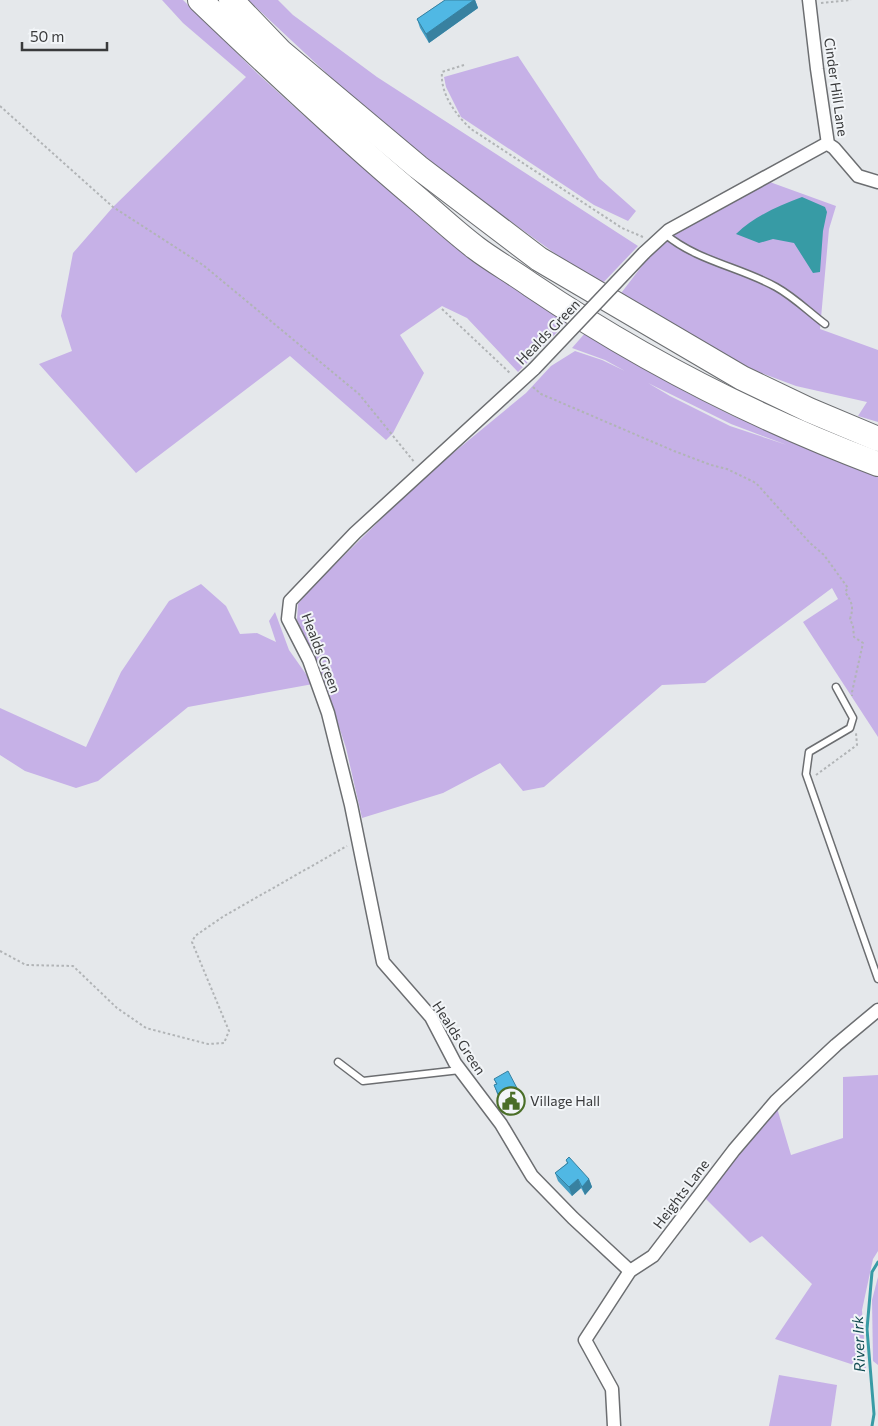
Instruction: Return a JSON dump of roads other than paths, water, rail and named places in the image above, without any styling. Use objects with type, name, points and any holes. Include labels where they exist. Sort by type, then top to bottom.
[{"type":"highway","points":[[200,0],[375,163],[476,248],[570,311],[700,386],[829,446],[878,464]]},
{"type":"highway","points":[[230,0],[281,52],[403,154],[539,260],[742,378],[809,410],[878,439]]},
{"type":"street","name":"Cinder Hill Lane","points":[[809,2],[816,69],[828,144],[834,148],[858,176],[878,182]]},
{"type":"street","name":"Healds Green","points":[[630,1271],[573,1218],[532,1176],[501,1124],[455,1063],[431,1017],[382,962],[351,805],[328,713],[309,660],[288,619],[290,601],[355,533],[525,383],[534,369],[644,253],[669,230],[828,144]]},
{"type":"street","name":"Heights Lane","points":[[614,1426],[612,1389],[585,1340],[630,1271],[653,1256],[734,1150],[776,1101],[836,1045],[878,1010]]},
{"type":"lane","points":[[661,238],[776,287],[792,297],[825,324]]},
{"type":"lane","points":[[836,687],[854,718],[850,728],[809,752],[806,774],[878,979]]},
{"type":"lane","points":[[338,1062],[363,1081],[461,1070]]},
{"type":"water","points":[[802,197],[825,207],[827,212],[823,231],[820,272],[813,273],[794,243],[773,239],[759,243],[736,234],[767,212]]},
{"type":"waterway","name":"River Irk","points":[[872,1426],[874,1414],[867,1329],[872,1272],[878,1262]]},
{"type":"place","name":"Village Hall","points":[[511,1101]]}]
